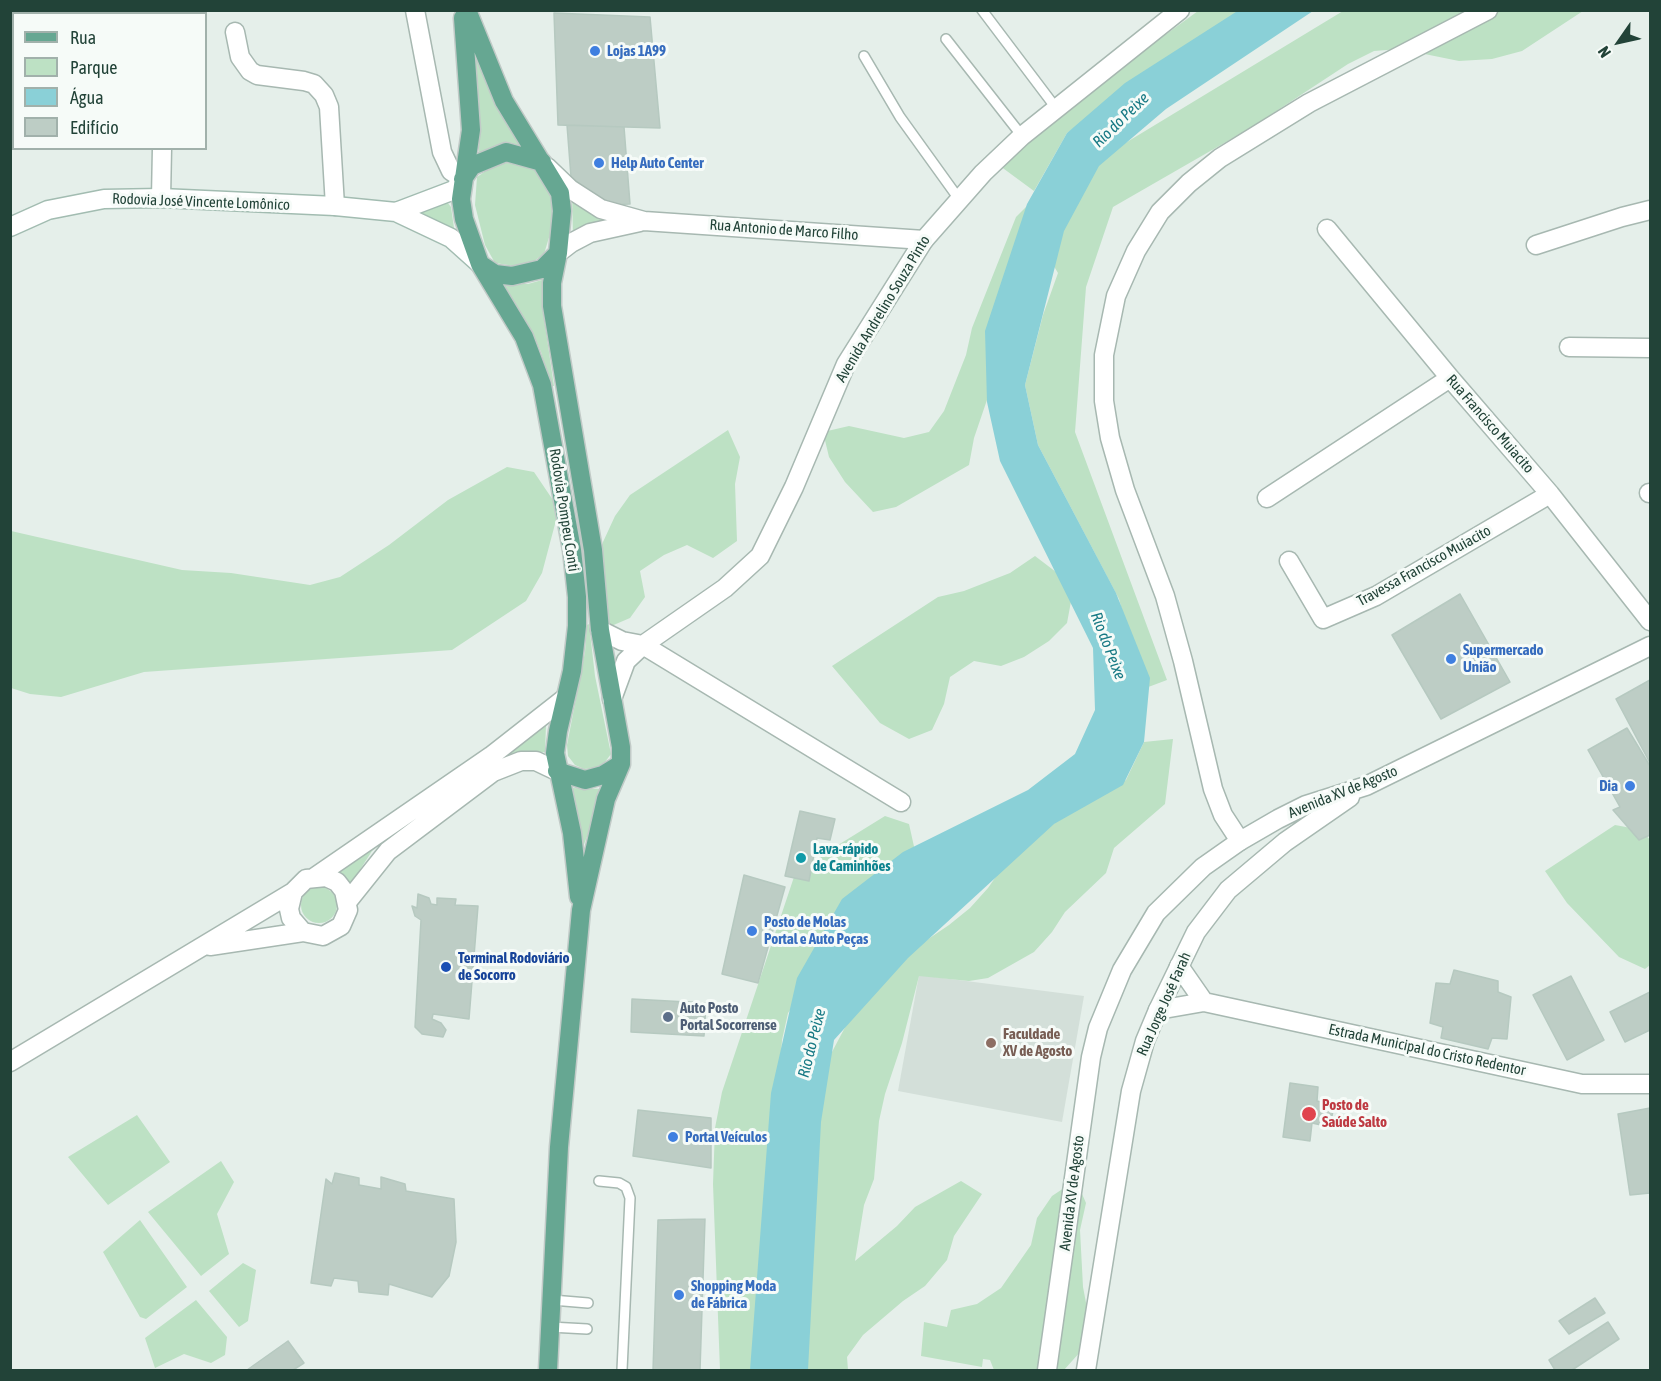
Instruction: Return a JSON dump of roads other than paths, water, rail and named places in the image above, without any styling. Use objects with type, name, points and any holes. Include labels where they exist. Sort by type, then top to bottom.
[{"type":"main road","points":[[462,10],[471,130],[461,199],[464,219],[480,264],[495,274],[512,276],[542,269],[558,253],[562,211],[560,193],[504,101],[467,10]]},
{"type":"main road","points":[[463,179],[472,166],[506,152],[542,162]]},
{"type":"main road","name":"Rodovia Pompeu Conti","points":[[558,253],[552,283],[552,306],[593,550],[600,630],[619,731],[621,764]]},
{"type":"main road","name":"Rodovia Pompeu Conti","points":[[480,264],[524,337],[533,359],[542,385],[556,453],[577,597],[572,671],[555,753],[572,833],[581,910]]},
{"type":"main road","points":[[557,771],[585,780],[603,775],[621,764]]},
{"type":"main road","points":[[548,1371],[558,1147],[581,910],[606,799],[621,764]]},
{"type":"street","points":[[415,10],[442,152],[451,171],[463,179]]},
{"type":"street","name":"Avenida Andrelino Souza Pinto","points":[[612,699],[626,661],[643,645],[725,588],[760,556],[794,487],[846,364],[924,240],[959,199],[1022,136],[1180,10]]},
{"type":"street","points":[[1255,866],[1223,815],[1213,789],[1165,596],[1125,490],[1110,438],[1104,401],[1104,355],[1116,296],[1136,251],[1160,212],[1189,183],[1220,158],[1309,102],[1488,10]]},
{"type":"street","points":[[235,32],[240,57],[250,71],[257,75],[314,84],[324,95],[329,107],[335,206]]},
{"type":"street","points":[[161,198],[162,150]]},
{"type":"street","name":"Rua Antonio de Marco Filho","points":[[542,162],[570,189],[601,209],[644,221],[924,240]]},
{"type":"street","name":"Rodovia José Vincente Lomônico","points":[[396,212],[454,190],[463,179]]},
{"type":"street","name":"Rodovia José Vincente Lomônico","points":[[10,227],[48,210],[80,201],[161,198],[335,206],[396,212],[451,238],[480,264]]},
{"type":"street","points":[[1536,245],[1650,210]]},
{"type":"street","name":"Rua Antonio de Marco Filho","points":[[558,253],[590,233],[644,221]]},
{"type":"street","name":"Rua Francisco Muiacito","points":[[1327,229],[1450,378],[1550,494],[1650,621]]},
{"type":"street","points":[[1569,347],[1650,348]]},
{"type":"street","points":[[1267,498],[1450,378]]},
{"type":"street","name":"Travessa Francisco Muiacito","points":[[1289,561],[1323,619],[1376,596],[1550,494]]},
{"type":"street","points":[[600,630],[622,641],[643,645],[901,802]]},
{"type":"street","name":"Avenida XV de Agosto","points":[[1047,1371],[1091,1057],[1108,1000],[1139,937],[1156,914],[1177,890],[1203,867],[1240,841],[1306,805],[1366,786],[1650,646]]},
{"type":"street","points":[[315,877],[491,756],[565,698]]},
{"type":"street","points":[[199,947],[303,932],[323,936],[333,933],[343,923],[348,902],[388,851],[493,772],[521,761],[536,761],[557,771]]},
{"type":"street","name":"Rua Jorge José Farah","points":[[1086,1371],[1131,1091],[1145,1041],[1179,966],[1212,909],[1255,866],[1300,830],[1366,786]]},
{"type":"street","points":[[10,1062],[293,891],[306,879],[326,877],[337,882],[348,902]]},
{"type":"street","points":[[293,891],[289,909],[291,918],[303,932]]},
{"type":"street","points":[[1179,966],[1204,1002]]},
{"type":"street","name":"Estrada Municipal do Cristo Redentor","points":[[1158,1010],[1204,1002],[1582,1084],[1650,1084]]},
{"type":"lane","points":[[982,10],[1056,108]]},
{"type":"lane","points":[[946,39],[1022,136]]},
{"type":"lane","points":[[864,56],[900,117],[959,199]]},
{"type":"lane","points":[[598,1181],[619,1183],[626,1187],[630,1198],[622,1371]]},
{"type":"lane","points":[[552,1300],[588,1303]]},
{"type":"lane","points":[[550,1327],[587,1329]]},
{"type":"water","name":"Rio do Peixe","points":[[1239,10],[1313,11],[1166,109],[1099,166],[1064,231],[1025,385],[1038,445],[1116,593],[1150,678],[1144,742],[1123,785],[1054,824],[908,958],[834,1040],[821,1122],[808,1370],[750,1370],[771,1093],[797,978],[842,899],[903,852],[1028,790],[1075,754],[1095,710],[1093,648],[1000,461],[987,402],[985,331],[1027,204],[1067,133],[1125,83]]},
{"type":"place","name":"Lojas 1A99","points":[[595,51]]},
{"type":"place","name":"Help Auto Center","points":[[599,163]]},
{"type":"place","name":"Supermercado União","points":[[1451,659]]},
{"type":"place","name":"Dia","points":[[1630,786]]},
{"type":"place","name":"Lava-rápido de Caminhões","points":[[801,858]]},
{"type":"place","name":"Posto de Molas Portal e Auto Peças","points":[[752,931]]},
{"type":"place","name":"Terminal Rodoviário de Socorro","points":[[446,967]]},
{"type":"place","name":"Auto Posto Portal Socorrense","points":[[668,1017]]},
{"type":"place","name":"Faculdade XV de Agosto","points":[[991,1043]]},
{"type":"place","name":"Posto de Saúde Salto","points":[[1309,1114]]},
{"type":"place","name":"Portal Veículos","points":[[673,1137]]},
{"type":"place","name":"Shopping Moda de Fábrica","points":[[679,1295]]}]
